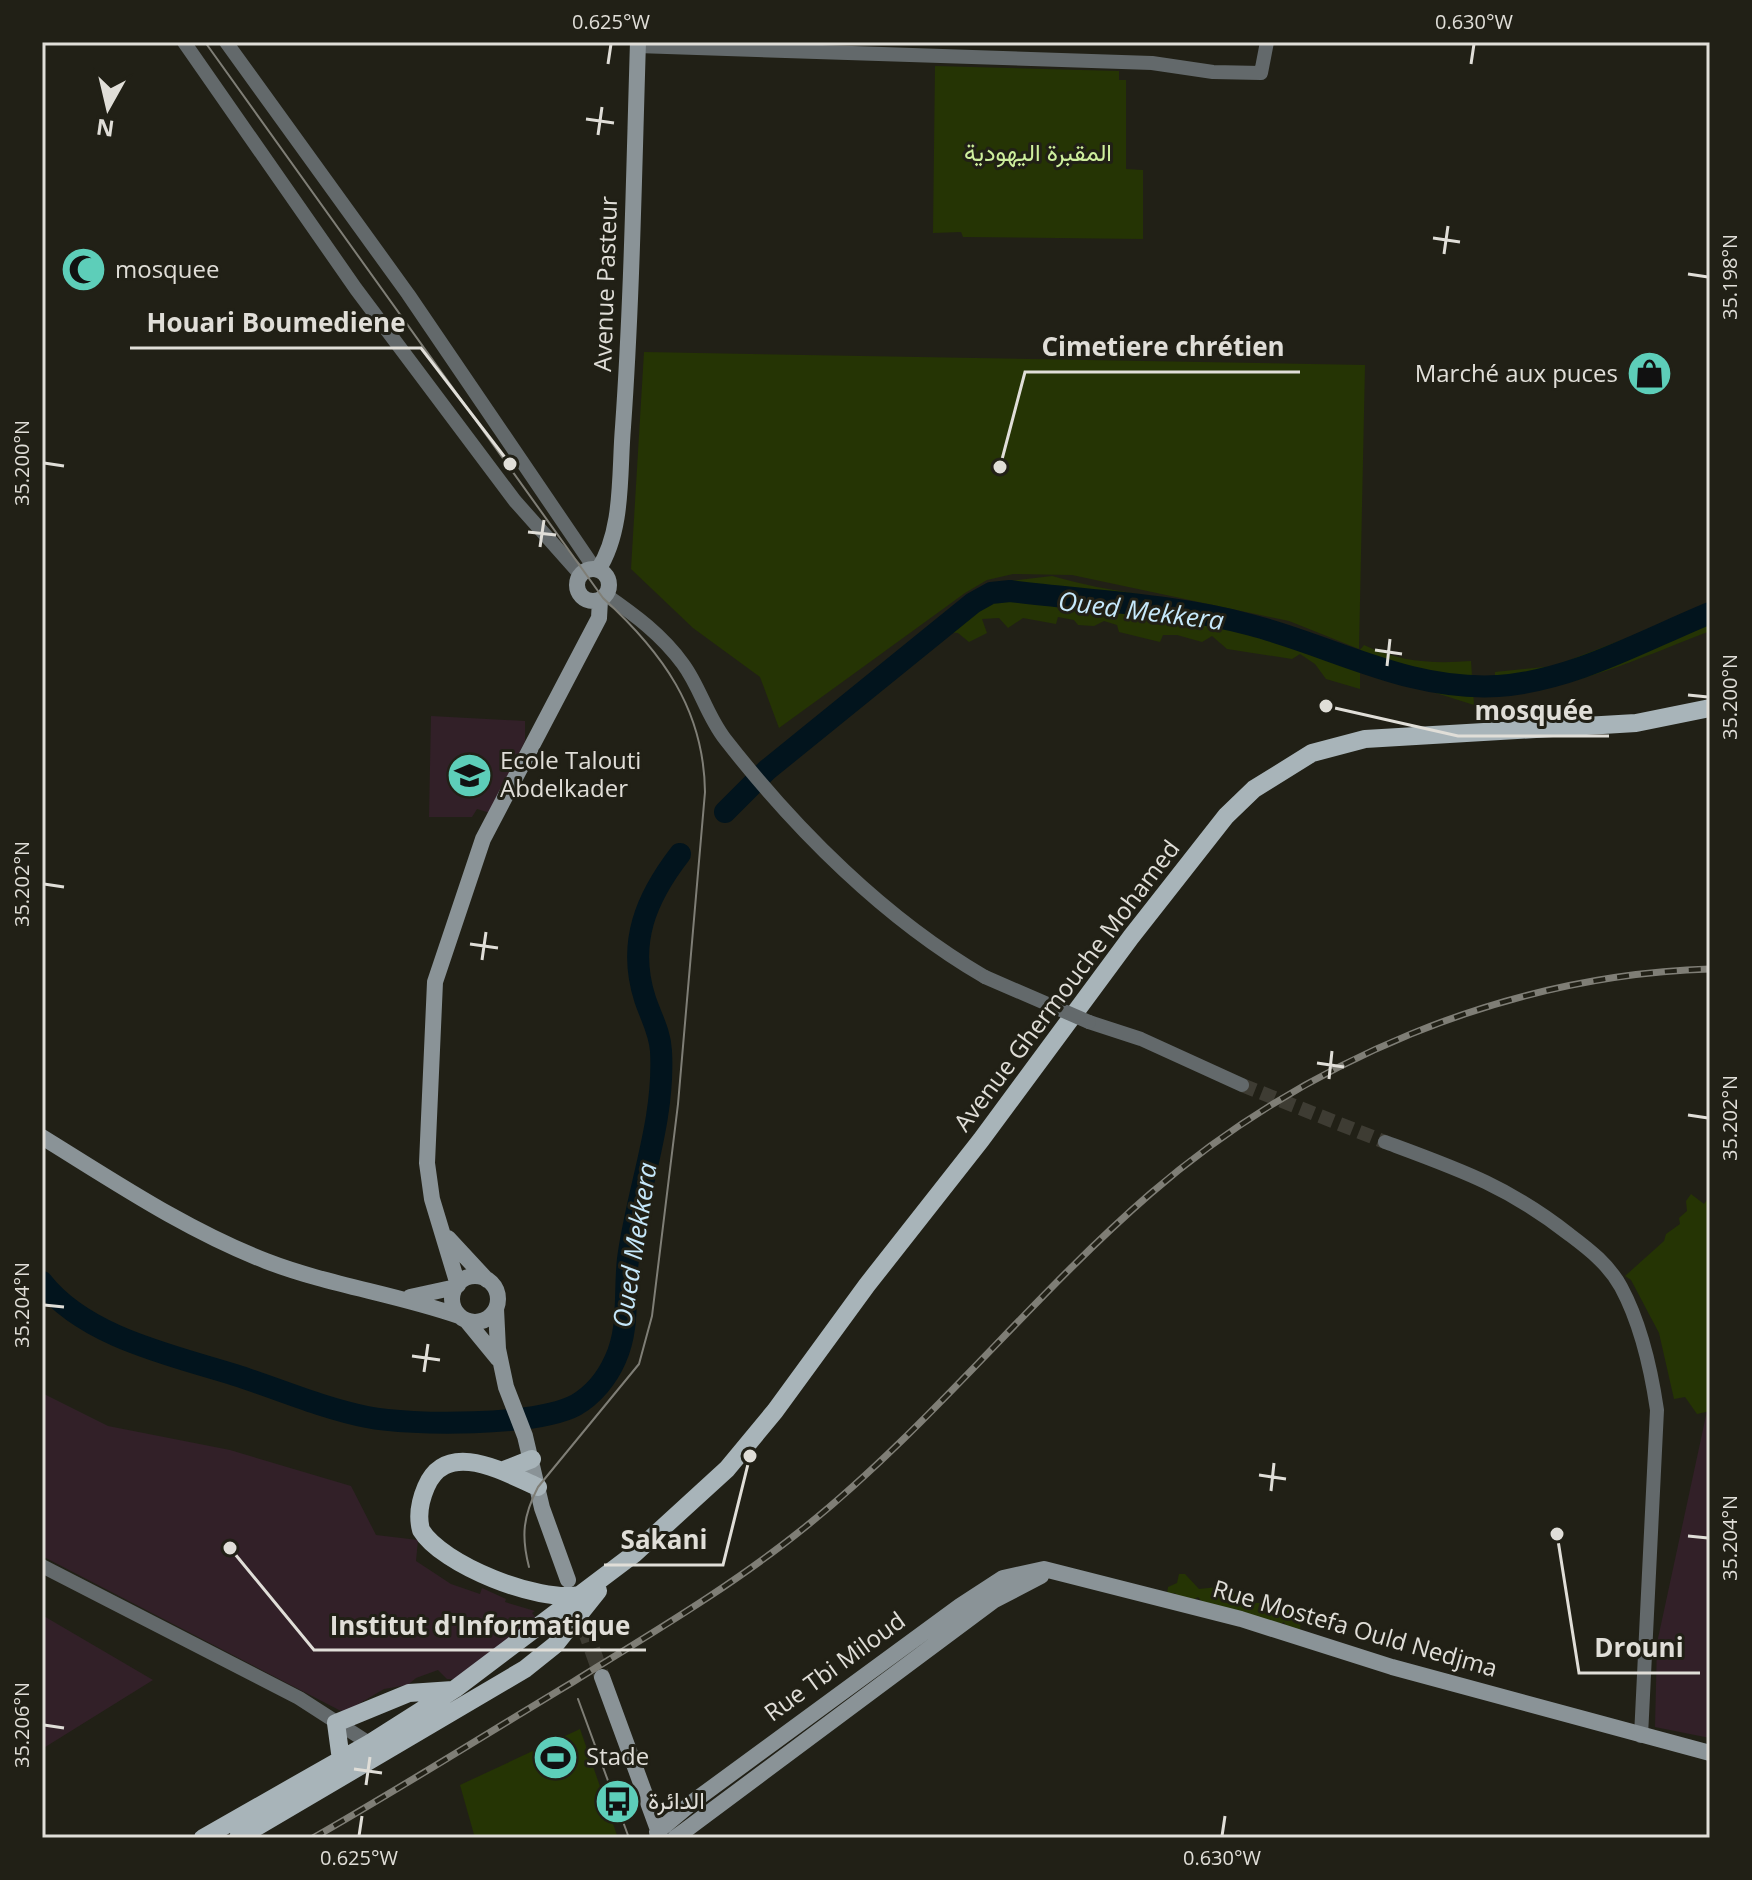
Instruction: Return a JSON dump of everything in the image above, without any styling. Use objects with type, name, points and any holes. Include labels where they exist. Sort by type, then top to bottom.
[{"type":"main road","name":"Avenue Pasteur","points":[[443,1230],[432,1199],[427,1163],[435,982],[441,955],[483,839],[592,631],[599,584],[616,556],[615,528],[628,347],[638,44]]},
{"type":"main road","name":"Avenue Ghermouche Mohamed","points":[[615,1570],[727,1469],[751,1441],[1131,937],[1226,816],[1254,789],[1312,753],[1365,739],[1636,723],[1710,708]]},
{"type":"main road","points":[[42,1137],[137,1197],[218,1241],[313,1276],[404,1298],[462,1318],[480,1322],[496,1309]]},
{"type":"main road","points":[[443,1230],[496,1291],[500,1362],[506,1387],[525,1436],[568,1580]]},
{"type":"main road","points":[[443,1230],[457,1286],[452,1302],[500,1362]]},
{"type":"main road","points":[[404,1298],[457,1286],[471,1277],[487,1280]]},
{"type":"main road","points":[[504,1470],[532,1459]]},
{"type":"main road","points":[[538,1487],[504,1470],[466,1461],[440,1469],[430,1478],[421,1497],[419,1521],[425,1536],[443,1554],[536,1594],[556,1598],[582,1595]]},
{"type":"main road","name":"Rue Tbi Miloud","points":[[659,1835],[694,1801],[982,1590],[1020,1572],[1038,1569],[1054,1572]]},
{"type":"main road","points":[[238,1838],[377,1748],[615,1570]]},
{"type":"main road","points":[[203,1838],[341,1760],[377,1748],[453,1712],[547,1653],[615,1570]]},
{"type":"main road","points":[[675,1838],[993,1601],[1023,1583],[1054,1572]]},
{"type":"main road","name":"Rue Mostefa Ould Nedjma","points":[[1054,1572],[1241,1619],[1366,1659],[1710,1753]]},
{"type":"main road","points":[[453,1712],[463,1701],[543,1641],[554,1625],[554,1613],[536,1594]]},
{"type":"main road","points":[[602,1677],[659,1835]]},
{"type":"main road","points":[[341,1760],[336,1723],[409,1693],[455,1689]]},
{"type":"street","points":[[184,42],[356,289],[515,501],[599,584],[632,611],[683,664],[730,745],[766,787],[908,926],[985,977],[1089,1022],[1141,1039],[1242,1085]]},
{"type":"street","points":[[226,42],[408,294],[599,584]]},
{"type":"street","points":[[638,44],[1152,63],[1213,72],[1261,73],[1267,42]]},
{"type":"street","points":[[1385,1142],[1473,1175],[1533,1206],[1601,1259],[1621,1287],[1653,1379],[1657,1410],[1657,1468],[1641,1736]]},
{"type":"street","points":[[42,1566],[299,1698],[377,1748]]},
{"type":"shaded area","name":"Ecole Talouti Abdelkader","points":[[431,716],[525,721],[525,741],[490,813],[477,809],[472,817],[429,817]]},
{"type":"shaded area","points":[[42,1393],[108,1426],[230,1450],[351,1486],[376,1535],[418,1540],[416,1561],[451,1584],[480,1594],[482,1588],[506,1599],[505,1602],[535,1611],[532,1613],[540,1623],[462,1679],[447,1679],[438,1670],[416,1678],[408,1685],[384,1689],[345,1712],[339,1710],[42,1556]]},
{"type":"shaded area","points":[[1710,1397],[1710,1738],[1655,1727],[1657,1643]]},
{"type":"shaded area","points":[[42,1615],[153,1680],[42,1749]]},
{"type":"green space","name":"المقبرة اليهودية","points":[[935,66],[1119,71],[1119,80],[1126,80],[1126,169],[1143,170],[1143,239],[963,237],[961,232],[933,233]]},
{"type":"green space","points":[[644,352],[1365,365],[1359,649],[1289,621],[1072,575],[1013,574],[987,580],[965,593],[779,728],[760,677],[693,628],[631,569]]},
{"type":"green space","points":[[1052,576],[1245,614],[1359,651],[1364,645],[1390,655],[1417,660],[1471,661],[1474,705],[1360,669],[1360,689],[1326,679],[1315,664],[1300,654],[1292,659],[1227,649],[1212,636],[1202,642],[1177,635],[1163,635],[1160,642],[1119,632],[1117,625],[1104,621],[1094,626],[1078,625],[1074,620],[1058,617],[1056,624],[1023,618],[1008,628],[999,618],[982,619],[987,633],[969,642],[958,633],[930,630],[993,583]]},
{"type":"green space","points":[[1710,606],[1710,611],[1683,628],[1628,648],[1602,664],[1631,649],[1688,632],[1710,616],[1710,631],[1579,679],[1498,696],[1498,689],[1507,688],[1495,682],[1495,672],[1554,666]]},
{"type":"green space","points":[[1691,1194],[1704,1204],[1710,1196],[1710,1411],[1697,1414],[1685,1397],[1674,1399],[1659,1333],[1631,1280],[1625,1276],[1680,1224],[1679,1218],[1687,1211],[1686,1201]]},
{"type":"green space","points":[[1179,1574],[1185,1574],[1199,1589],[1218,1587],[1224,1595],[1246,1593],[1254,1603],[1269,1603],[1282,1612],[1293,1606],[1301,1619],[1300,1630],[1288,1630],[1284,1622],[1275,1627],[1205,1605],[1198,1597],[1191,1601],[1178,1598],[1175,1593],[1167,1594],[1168,1587],[1177,1583]]},
{"type":"green space","name":"Stade","points":[[580,1729],[618,1838],[475,1838],[460,1785]]},
{"type":"waterway","name":"Oued Mekkera","points":[[725,812],[767,770],[973,603],[991,593],[1010,591],[1192,612],[1282,634],[1402,675],[1465,686],[1526,683],[1580,668],[1710,613]]},
{"type":"waterway","name":"Oued Mekkera","points":[[42,1282],[81,1317],[131,1342],[367,1417],[442,1423],[505,1420],[558,1412],[582,1401],[608,1373],[623,1336],[628,1259],[655,1130],[661,1077],[659,1037],[640,978],[639,940],[649,904],[680,854]]},
{"type":"tunnel","points":[[1242,1085],[1385,1142]]},
{"type":"tunnel","points":[[576,1604],[602,1677]]},
{"type":"tram line","points":[[205,42],[603,598],[661,661],[688,708],[703,762],[705,792],[678,1104],[652,1316],[639,1364],[538,1487],[525,1526],[529,1567]]},
{"type":"tram line","points":[[578,1699],[629,1838]]},
{"type":"railway","points":[[313,1838],[632,1645],[777,1549],[894,1448],[1062,1276],[1150,1194],[1210,1146],[1274,1104],[1341,1066],[1411,1034],[1484,1008],[1558,988],[1634,975],[1710,969]]},
{"type":"place","name":"mosquee","points":[[84,270]]},
{"type":"place","name":"Marché aux puces","points":[[1649,374]]},
{"type":"place","name":"Houari Boumediene","points":[[510,464]]},
{"type":"place","name":"Cimetiere chrétien","points":[[1000,467]]},
{"type":"place","name":"mosquée","points":[[1326,706]]},
{"type":"place","name":"Ecole Talouti Abdelkader","points":[[469,775]]},
{"type":"place","name":"Sakani","points":[[750,1456]]},
{"type":"place","name":"Drouni","points":[[1557,1534]]},
{"type":"place","name":"Institut d'Informatique","points":[[230,1548]]},
{"type":"place","name":"Stade","points":[[555,1757]]},
{"type":"place","name":"الدائرة","points":[[617,1801]]}]
